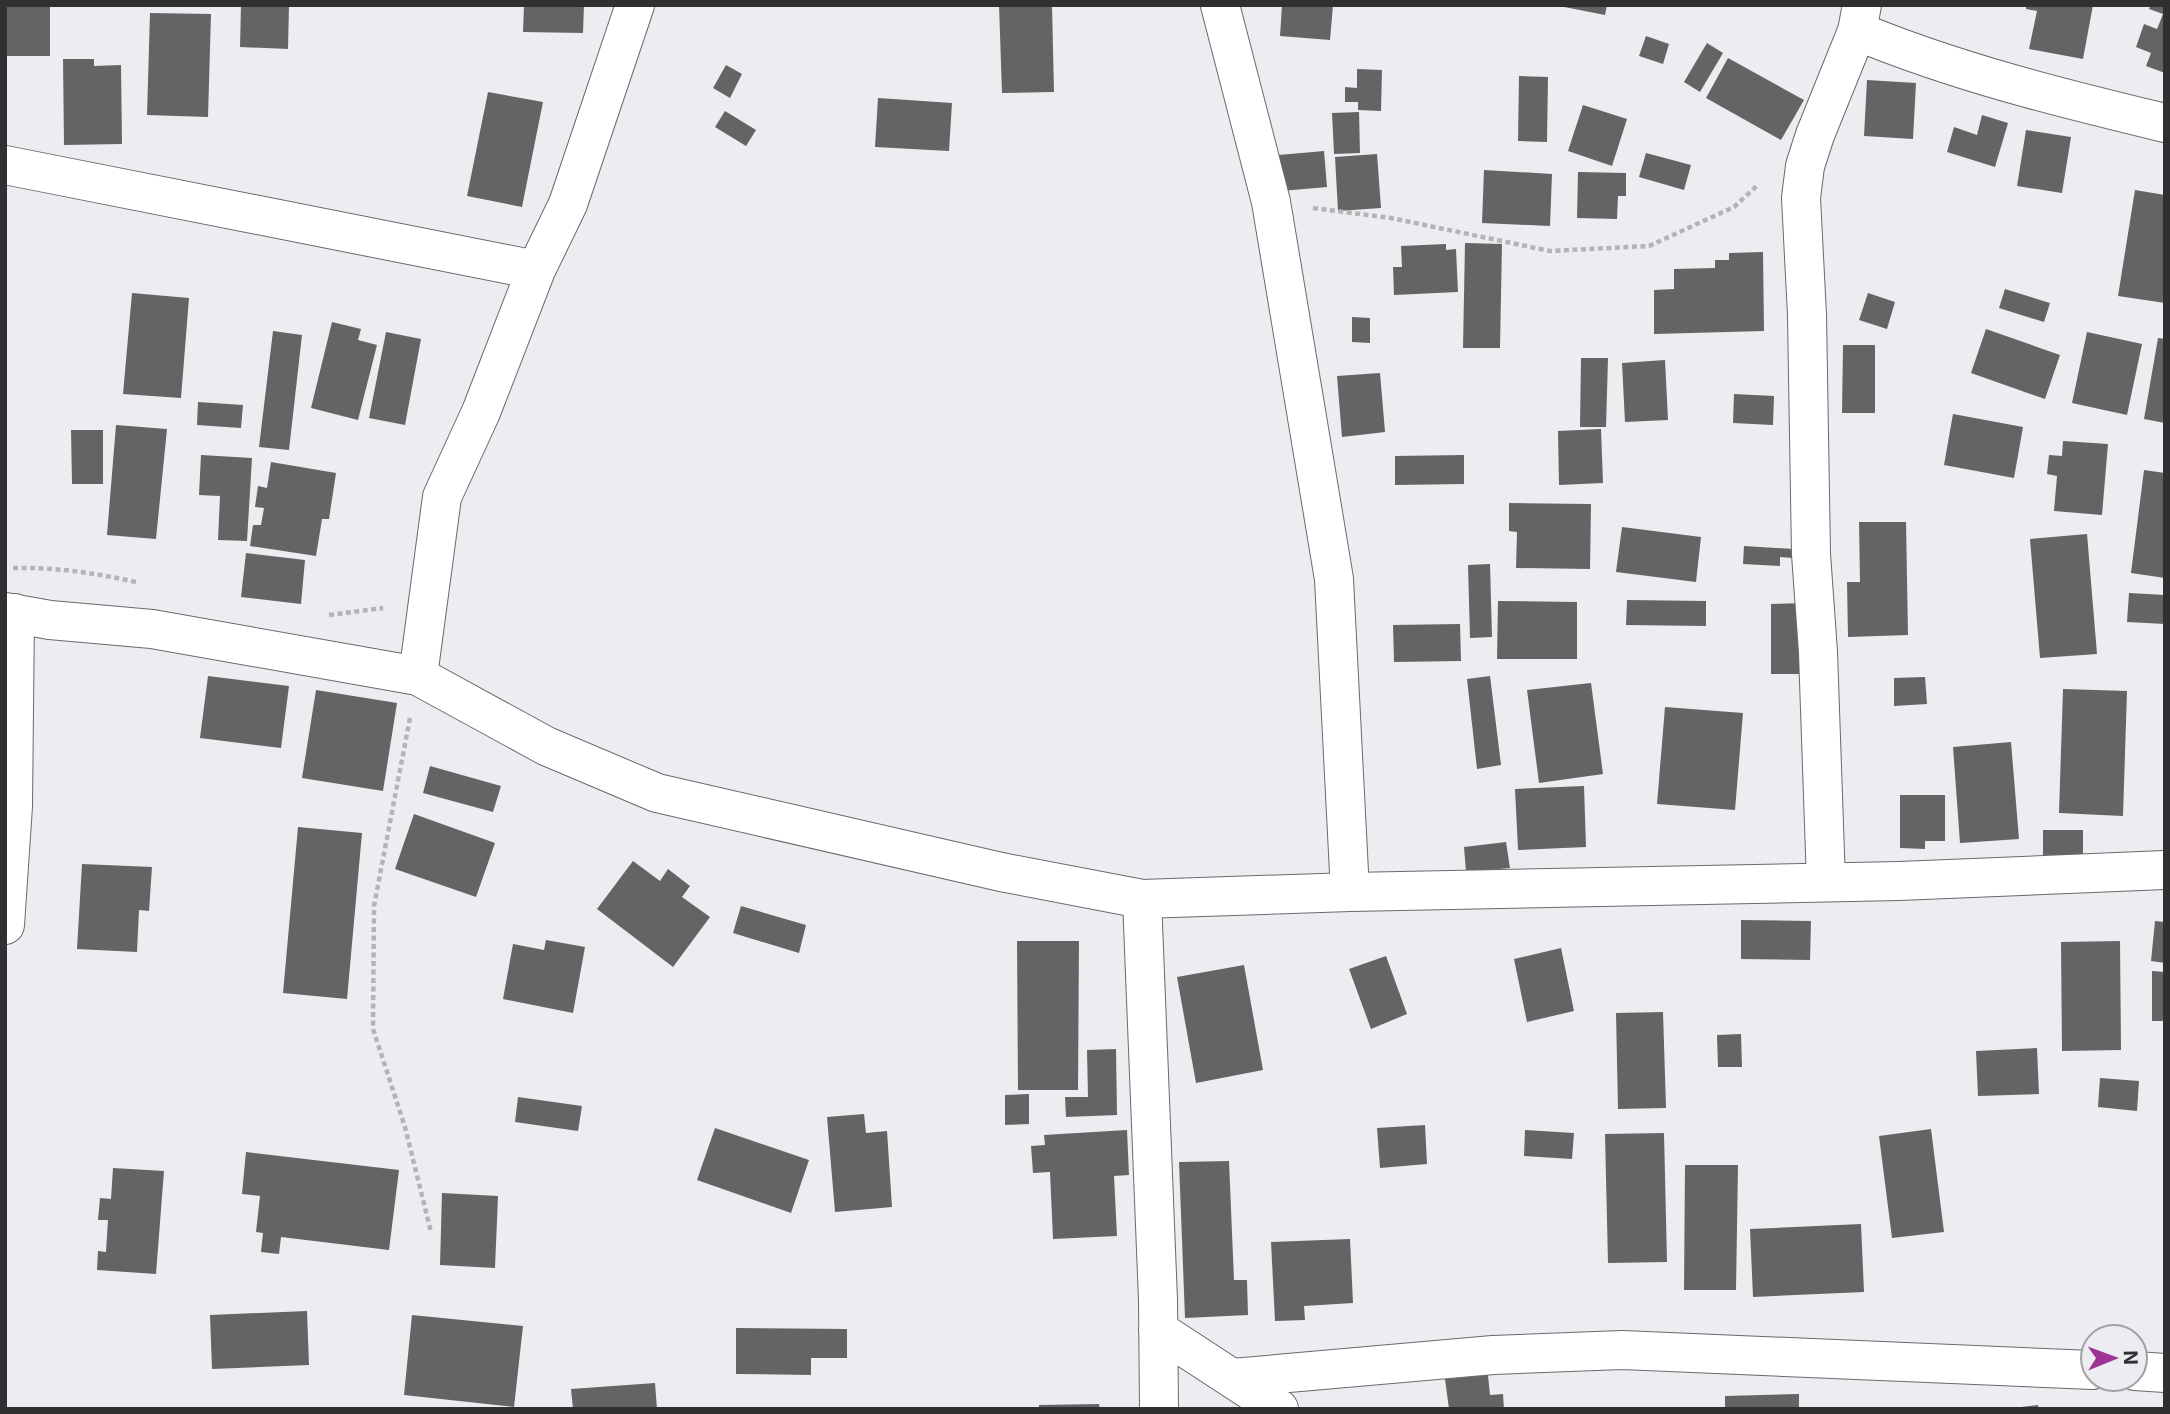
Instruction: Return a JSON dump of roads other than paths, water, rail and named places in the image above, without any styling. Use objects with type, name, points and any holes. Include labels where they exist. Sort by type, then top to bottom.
[{"type":"street","points":[[418,676],[442,497],[481,412],[536,270],[568,204],[635,5]]},
{"type":"street","points":[[1220,5],[1271,202],[1334,579],[1350,892]]},
{"type":"street","points":[[1826,882],[1818,652],[1811,554],[1807,315],[1801,198],[1805,166],[1815,135],[1860,18],[1912,53],[2082,103],[2165,123]]},
{"type":"street","points":[[5,165],[536,270]]},
{"type":"street","points":[[5,925],[13,806],[10,612],[50,620],[152,629],[418,676],[546,746],[657,793],[1001,873],[1143,899],[1826,882],[2165,870]]},
{"type":"street","points":[[1143,899],[1159,1409]]},
{"type":"street","points":[[1158,1330],[1279,1409]]},
{"type":"street","points":[[1231,1378],[1493,1355],[1622,1350],[2079,1369]]}]
